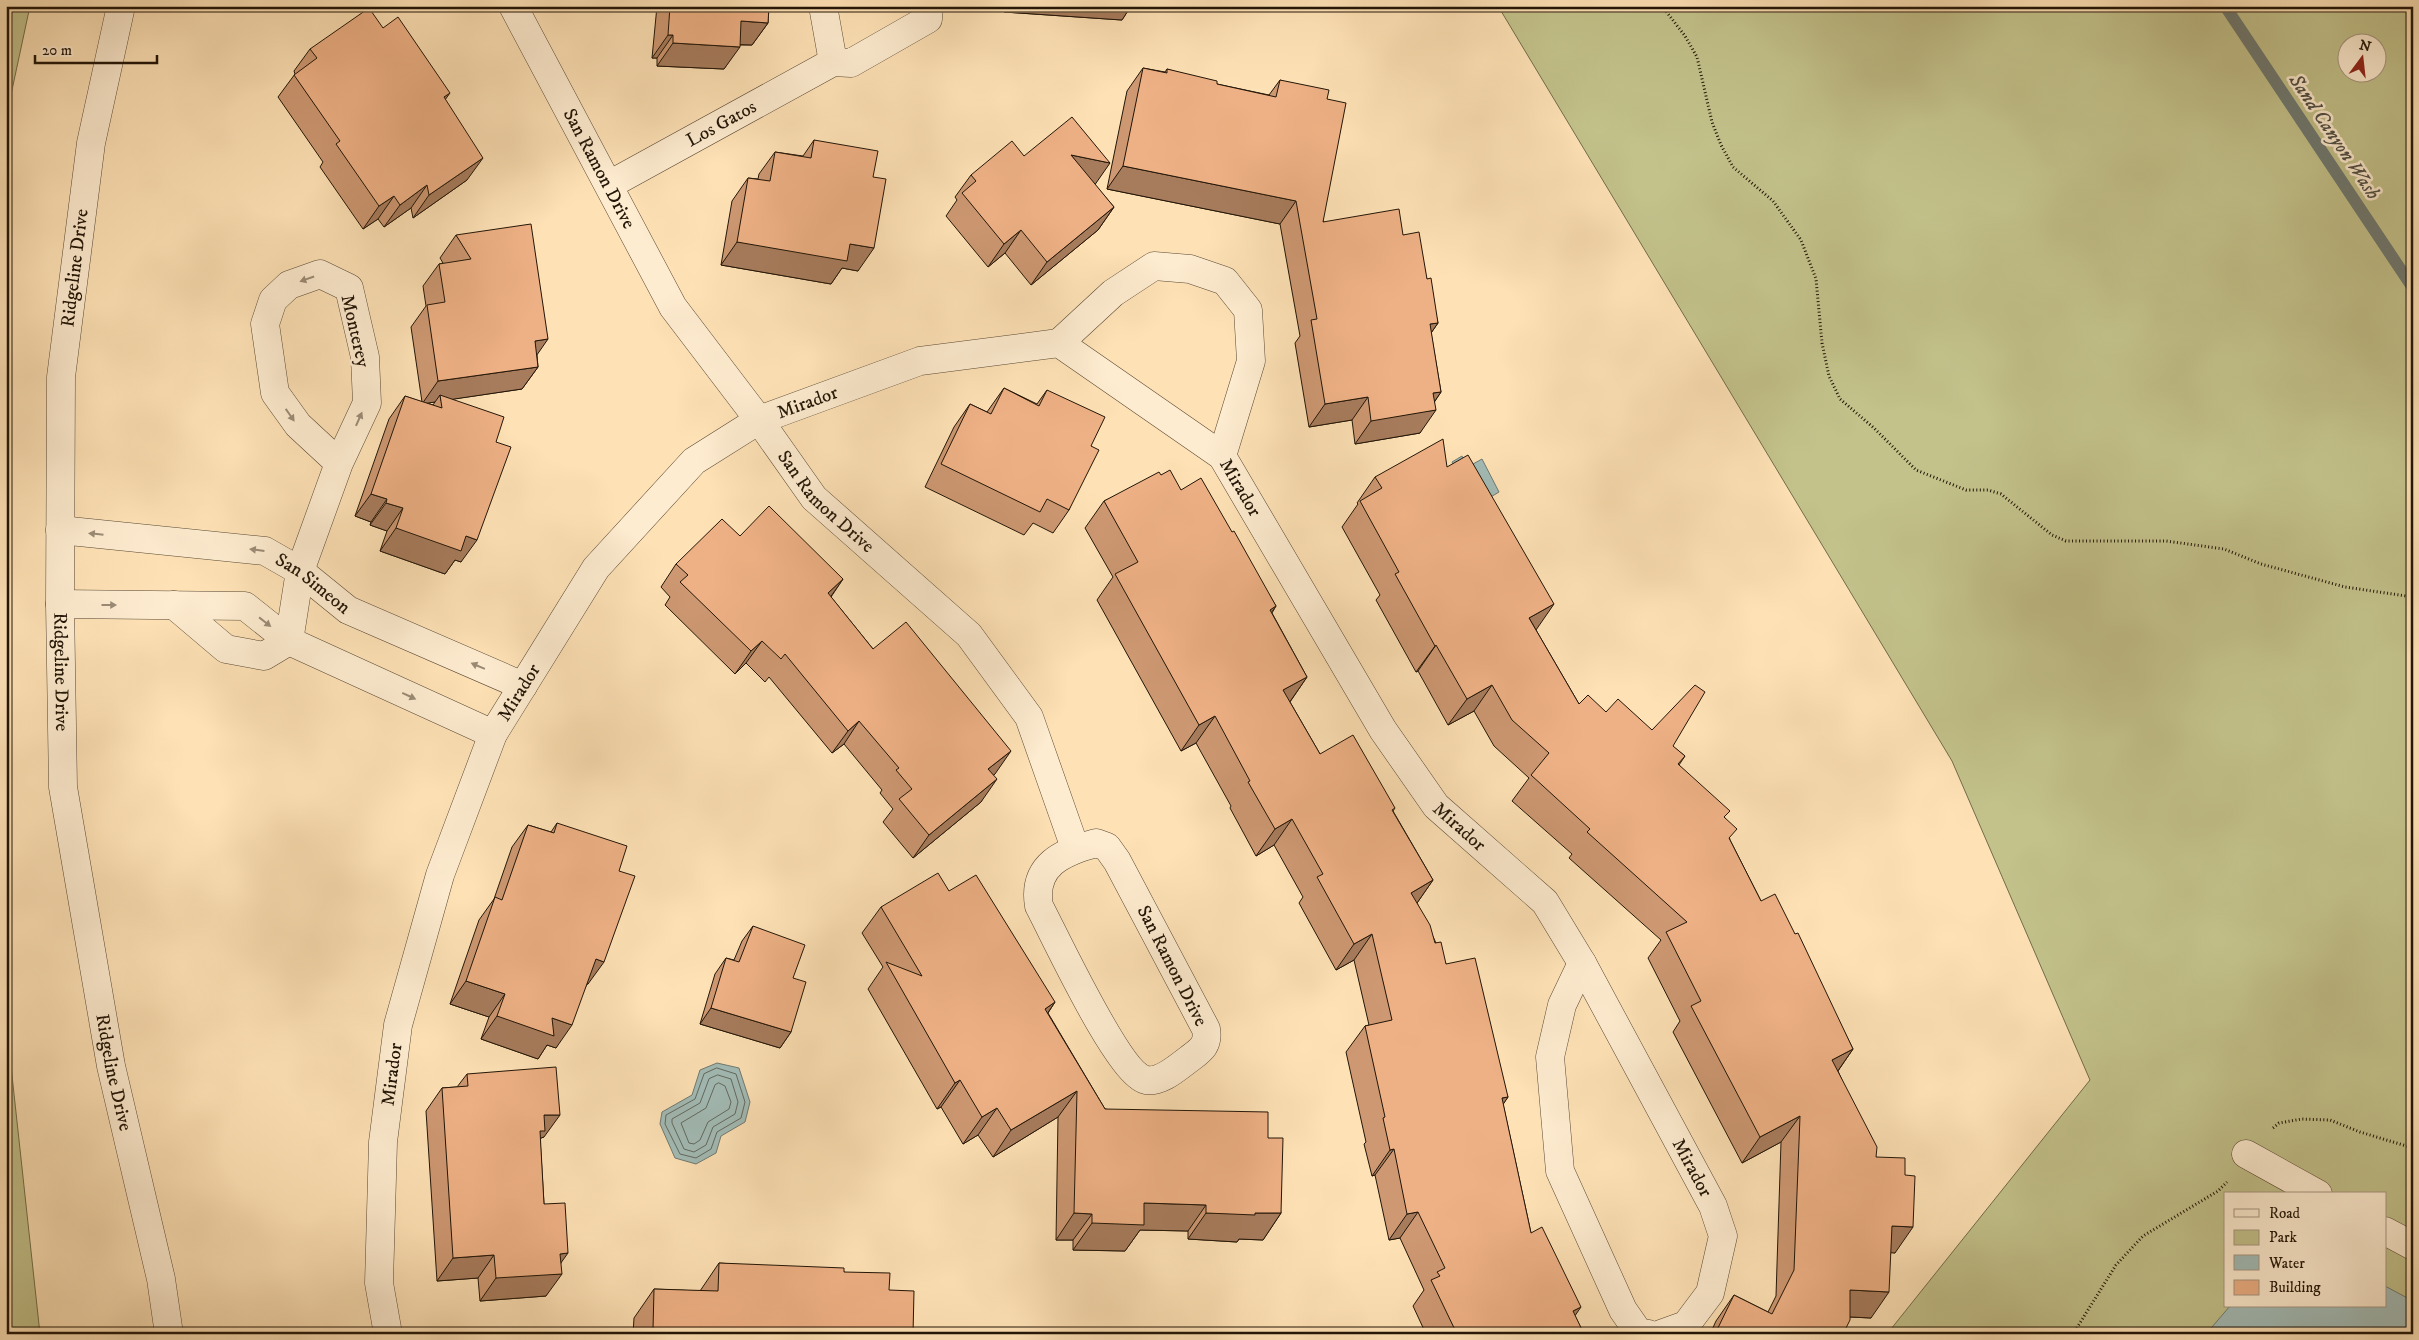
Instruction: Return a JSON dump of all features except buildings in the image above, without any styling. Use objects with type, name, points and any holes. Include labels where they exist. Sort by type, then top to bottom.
[{"type":"street","name":"Ridgeline Drive","points":[[121,6],[91,143],[61,378],[60,604],[63,787],[111,1066],[161,1279],[169,1334]]},
{"type":"street","name":"San Ramon Drive","points":[[513,6],[673,307],[759,420],[814,498],[969,635],[1029,717],[1075,848]]},
{"type":"street","points":[[823,6],[833,62]]},
{"type":"street","name":"Los Gatos","points":[[609,185],[833,62],[851,63],[928,19],[929,6]]},
{"type":"street","points":[[1059,343],[1113,293],[1154,266],[1190,269],[1225,281],[1248,310],[1252,361],[1222,456]]},
{"type":"street","name":"Monterey","points":[[290,641],[300,571],[339,463],[367,403],[365,357],[349,288],[320,274],[289,285],[274,300],[265,324],[275,393],[298,425],[339,463]]},
{"type":"street","name":"Mirador","points":[[388,1334],[380,1284],[383,1142],[398,1025],[440,875],[493,734],[596,568],[694,461],[759,420],[920,362],[1059,343],[1222,456],[1383,730],[1436,806],[1545,902],[1582,963],[1713,1206],[1723,1236],[1710,1293],[1686,1325],[1661,1334]]},
{"type":"street","name":"San Simeon","points":[[60,530],[266,551],[300,571],[348,610],[523,686]]},
{"type":"street","points":[[60,604],[245,606],[290,641],[493,734]]},
{"type":"street","points":[[174,606],[226,649],[264,656],[290,641]]},
{"type":"street","name":"San Ramon Drive","points":[[1096,843],[1101,844],[1107,847],[1118,861],[1206,1029],[1208,1037],[1205,1045],[1170,1074],[1146,1080],[1136,1074],[1113,1045],[1039,906],[1038,890],[1041,878],[1058,856],[1075,848],[1096,843]]},
{"type":"street","points":[[1582,963],[1562,1005],[1550,1057],[1560,1170],[1623,1310],[1639,1333],[1648,1334]]},
{"type":"street","points":[[2246,1154],[2314,1192]]},
{"type":"street","points":[[2386,1232],[2413,1246]]},
{"type":"path","points":[[1662,6],[1685,36],[1697,58],[1712,122],[1721,145],[1733,167],[1773,201],[1801,240],[1816,279],[1822,343],[1829,376],[1840,399],[1874,428],[1916,470],[1966,490],[1988,490],[2001,494],[2052,535],[2066,541],[2166,541],[2224,550],[2262,564],[2345,587],[2413,597]]},
{"type":"path","points":[[2073,1334],[2116,1265],[2143,1236],[2218,1191],[2262,1136],[2280,1123],[2302,1119],[2330,1120],[2360,1132],[2413,1148]]},
{"type":"green space","points":[[6,6],[30,6],[6,118]]},
{"type":"green space","points":[[1498,6],[2413,6],[2413,1334],[1887,1334],[2090,1080],[1952,761]]},
{"type":"green space","points":[[6,1020],[40,1334],[6,1334]]},
{"type":"water","points":[[1462,456],[1465,462],[1473,464],[1482,459],[1499,492],[1471,509],[1469,495],[1452,462]]},
{"type":"water","points":[[717,1063],[739,1068],[750,1102],[745,1122],[721,1136],[716,1153],[696,1164],[675,1158],[660,1124],[662,1112],[692,1095],[700,1070]]},
{"type":"water","points":[[2386,1287],[2413,1301],[2413,1334],[2206,1334],[2228,1308],[2386,1308]]},
{"type":"waterway","name":"Sand Canyon Wash","points":[[2225,6],[2413,288]]}]
